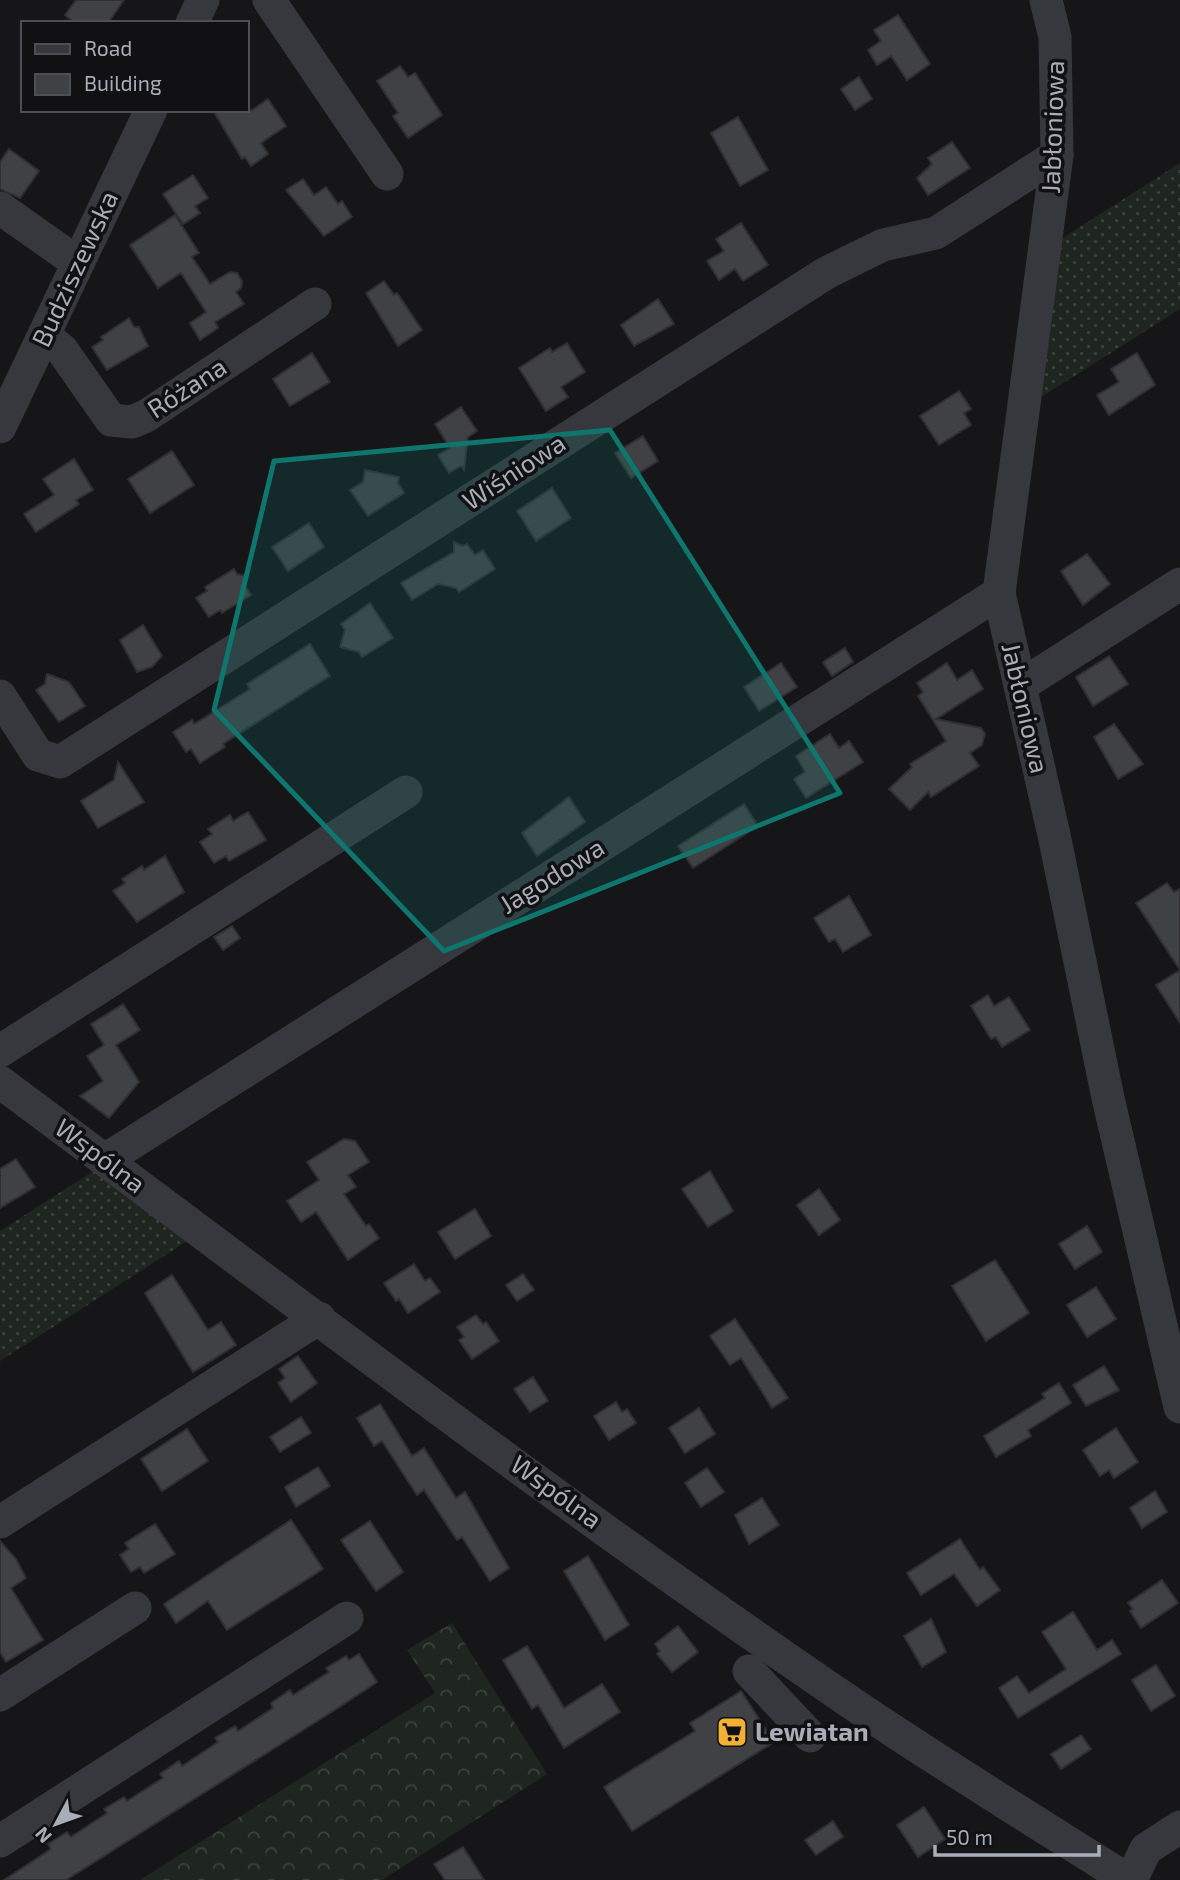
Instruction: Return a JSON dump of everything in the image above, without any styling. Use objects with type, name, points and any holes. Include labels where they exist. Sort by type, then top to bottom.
[{"type":"street","points":[[193,21],[203,0]]},
{"type":"street","points":[[269,0],[387,174]]},
{"type":"street","name":"Jabłoniowa","points":[[1046,0],[1055,37],[1057,155],[999,593],[1108,1098],[1180,1407]]},
{"type":"street","name":"Budziszewska","points":[[0,427],[150,112]]},
{"type":"street","name":"Wiśniowa","points":[[0,696],[38,755],[60,762],[826,273],[883,245],[936,233],[1057,155]]},
{"type":"street","points":[[0,208],[78,263]]},
{"type":"street","name":"Różana","points":[[44,335],[62,350],[111,420],[132,422],[146,416],[315,304]]},
{"type":"street","points":[[1020,686],[1180,584]]},
{"type":"street","name":"Jagodowa","points":[[105,1160],[999,593]]},
{"type":"street","points":[[0,1051],[406,792]]},
{"type":"street","name":"Wspólna","points":[[0,1082],[766,1644],[856,1706],[1130,1880]]},
{"type":"street","points":[[0,1522],[319,1318]]},
{"type":"street","points":[[0,1695],[135,1608]]},
{"type":"street","points":[[0,1841],[347,1618]]},
{"type":"street","points":[[750,1671],[810,1737]]},
{"type":"street","points":[[1130,1880],[1146,1849],[1180,1827]]},
{"type":"highlighted area","points":[[610,430],[840,793],[444,951],[214,710],[274,461]]},
{"type":"green space","points":[[1180,163],[1180,309],[1032,403],[1058,241]]},
{"type":"green space","points":[[95,1170],[189,1240],[0,1361],[0,1231]]},
{"type":"green space","points":[[452,1623],[547,1774],[382,1880],[140,1880],[435,1693],[407,1650]]},
{"type":"building","points":[[76,0],[124,0],[109,21],[72,21],[65,15]]},
{"type":"building","points":[[898,15],[930,64],[907,80],[891,56],[877,65],[868,50],[881,41],[874,30]]},
{"type":"building","points":[[400,66],[408,77],[415,73],[442,115],[408,138],[393,116],[398,113],[377,81]]},
{"type":"building","points":[[859,77],[872,99],[855,110],[841,89]]},
{"type":"building","points":[[268,99],[286,126],[261,143],[268,154],[251,166],[245,157],[242,159],[214,112],[252,110]]},
{"type":"building","points":[[738,117],[768,170],[740,186],[711,133]]},
{"type":"building","points":[[952,142],[970,168],[928,195],[917,178],[932,164],[928,158]]},
{"type":"building","points":[[9,149],[39,171],[20,198],[0,189],[0,162]]},
{"type":"building","points":[[193,175],[208,198],[195,206],[200,213],[183,224],[163,194]]},
{"type":"building","points":[[303,179],[314,195],[326,187],[338,204],[342,201],[352,217],[324,236],[286,190]]},
{"type":"building","points":[[175,215],[199,253],[192,257],[210,284],[230,272],[237,273],[242,281],[241,288],[236,292],[244,304],[215,322],[218,328],[200,340],[190,323],[206,312],[181,273],[158,288],[130,245]]},
{"type":"building","points":[[741,223],[768,265],[743,281],[735,269],[719,280],[707,261],[724,251],[716,239]]},
{"type":"building","points":[[384,281],[394,295],[397,293],[422,330],[398,346],[366,293]]},
{"type":"building","points":[[658,299],[674,324],[634,346],[621,325]]},
{"type":"building","points":[[129,318],[134,327],[139,327],[148,346],[107,370],[92,347],[103,340],[101,337]]},
{"type":"building","points":[[567,343],[585,372],[561,387],[568,397],[546,411],[519,368],[550,348],[552,352]]},
{"type":"building","points":[[312,353],[330,382],[290,406],[273,379]]},
{"type":"building","points":[[1137,353],[1155,385],[1109,415],[1097,395],[1119,382],[1111,369]]},
{"type":"building","points":[[959,391],[971,409],[964,413],[971,425],[939,445],[920,416]]},
{"type":"building","points":[[461,407],[477,431],[468,437],[464,470],[461,466],[449,473],[438,455],[450,448],[435,424]]},
{"type":"building","points":[[643,436],[658,461],[631,478],[615,453]]},
{"type":"building","points":[[172,451],[194,485],[150,513],[128,479]]},
{"type":"building","points":[[74,459],[93,490],[76,500],[79,504],[36,532],[24,514],[54,495],[43,479]]},
{"type":"building","points":[[365,470],[399,477],[398,483],[404,493],[368,516],[350,490],[363,482]]},
{"type":"building","points":[[552,488],[571,518],[536,541],[517,511]]},
{"type":"building","points":[[309,523],[324,547],[288,571],[272,547]]},
{"type":"building","points":[[454,542],[463,546],[467,544],[475,555],[483,550],[495,569],[459,592],[456,588],[438,584],[412,600],[401,583],[454,552]]},
{"type":"building","points":[[1087,554],[1110,584],[1083,605],[1061,571]]},
{"type":"building","points":[[234,569],[237,574],[246,576],[244,584],[251,595],[222,613],[220,610],[209,617],[196,598],[207,591],[205,587]]},
{"type":"building","points":[[370,603],[393,638],[362,657],[359,652],[340,647],[345,630],[341,624]]},
{"type":"building","points":[[143,625],[162,656],[152,667],[137,672],[120,640]]},
{"type":"building","points":[[310,644],[330,676],[223,744],[225,747],[200,763],[191,749],[186,752],[173,732],[192,720],[194,724],[250,689],[247,684]]},
{"type":"building","points":[[845,648],[853,662],[832,676],[823,662]]},
{"type":"building","points":[[1109,656],[1128,684],[1093,706],[1076,677]]},
{"type":"building","points":[[781,663],[797,687],[759,711],[744,687]]},
{"type":"building","points":[[947,663],[957,680],[972,670],[983,689],[936,719],[981,728],[985,734],[982,745],[970,753],[979,766],[931,797],[928,792],[910,810],[889,789],[912,767],[910,764],[946,741],[918,696],[923,692],[917,683]]},
{"type":"building","points":[[47,674],[69,682],[85,706],[59,722],[36,690],[45,684]]},
{"type":"building","points":[[1114,724],[1143,764],[1118,779],[1094,737]]},
{"type":"building","points":[[830,734],[839,748],[849,741],[863,762],[806,798],[794,779],[805,772],[796,756]]},
{"type":"building","points":[[118,762],[144,802],[98,828],[81,801],[114,780]]},
{"type":"building","points":[[569,797],[585,822],[537,856],[522,833]]},
{"type":"building","points":[[744,804],[758,826],[693,868],[678,846]]},
{"type":"building","points":[[248,812],[266,840],[229,861],[226,856],[214,863],[200,842],[212,834],[208,829],[230,815],[233,821]]},
{"type":"building","points":[[165,856],[184,892],[137,922],[113,891],[125,883],[122,879],[142,866],[144,870]]},
{"type":"building","points":[[1167,883],[1174,892],[1180,889],[1180,970],[1136,903]]},
{"type":"building","points":[[849,896],[871,935],[843,952],[835,939],[829,942],[814,918]]},
{"type":"building","points":[[232,926],[240,938],[223,950],[214,937]]},
{"type":"building","points":[[1180,970],[1180,1023],[1156,985]]},
{"type":"building","points":[[988,995],[994,1006],[1009,997],[1030,1030],[1002,1047],[996,1037],[991,1039],[971,1006]]},
{"type":"building","points":[[123,1004],[140,1030],[116,1045],[139,1082],[109,1118],[80,1096],[103,1081],[87,1056],[104,1045],[91,1024]]},
{"type":"building","points":[[344,1139],[355,1141],[369,1162],[348,1175],[356,1187],[344,1194],[366,1226],[369,1224],[379,1238],[348,1260],[316,1212],[301,1222],[287,1201],[319,1180],[307,1162]]},
{"type":"building","points":[[16,1159],[35,1187],[0,1208],[0,1169]]},
{"type":"building","points":[[710,1171],[733,1211],[708,1227],[682,1189]]},
{"type":"building","points":[[819,1189],[840,1220],[819,1235],[797,1205]]},
{"type":"building","points":[[475,1209],[491,1236],[455,1259],[438,1232]]},
{"type":"building","points":[[1087,1226],[1102,1252],[1075,1269],[1059,1244]]},
{"type":"building","points":[[995,1260],[1029,1313],[986,1341],[952,1286]]},
{"type":"building","points":[[414,1264],[425,1281],[430,1278],[440,1292],[408,1313],[384,1283]]},
{"type":"building","points":[[523,1274],[534,1290],[517,1301],[506,1285]]},
{"type":"building","points":[[172,1275],[208,1330],[221,1322],[236,1345],[193,1372],[145,1293]]},
{"type":"building","points":[[1096,1287],[1116,1319],[1087,1337],[1067,1305]]},
{"type":"building","points":[[476,1315],[483,1324],[486,1322],[499,1341],[472,1359],[459,1340],[464,1337],[457,1327]]},
{"type":"building","points":[[735,1319],[788,1398],[772,1408],[741,1358],[730,1365],[710,1336]]},
{"type":"building","points":[[298,1356],[317,1383],[291,1402],[278,1383],[285,1378],[279,1369]]},
{"type":"building","points":[[1104,1366],[1119,1390],[1086,1406],[1073,1385]]},
{"type":"building","points":[[533,1377],[548,1401],[530,1412],[514,1389]]},
{"type":"building","points":[[1059,1383],[1071,1403],[1028,1430],[1031,1436],[996,1457],[984,1436],[1045,1398],[1042,1394]]},
{"type":"building","points":[[616,1402],[622,1412],[627,1409],[636,1423],[609,1440],[594,1416]]},
{"type":"building","points":[[380,1404],[412,1456],[424,1448],[456,1498],[465,1492],[509,1568],[490,1581],[462,1537],[457,1540],[424,1490],[417,1495],[382,1441],[374,1446],[357,1418]]},
{"type":"building","points":[[699,1408],[715,1434],[685,1453],[669,1428]]},
{"type":"building","points":[[301,1417],[311,1433],[280,1452],[270,1437]]},
{"type":"building","points":[[1116,1428],[1138,1462],[1114,1478],[1109,1470],[1100,1476],[1083,1450]]},
{"type":"building","points":[[187,1429],[208,1461],[162,1491],[141,1459]]},
{"type":"building","points":[[318,1467],[330,1486],[296,1507],[285,1487]]},
{"type":"building","points":[[707,1468],[724,1492],[701,1507],[685,1483]]},
{"type":"building","points":[[1155,1491],[1167,1512],[1142,1528],[1130,1508]]},
{"type":"building","points":[[762,1498],[779,1525],[749,1544],[735,1515]]},
{"type":"building","points":[[291,1520],[323,1569],[227,1630],[208,1601],[176,1623],[164,1604]]},
{"type":"building","points":[[370,1521],[403,1572],[376,1591],[341,1540]]},
{"type":"building","points":[[155,1524],[175,1554],[144,1573],[140,1567],[131,1572],[120,1555],[129,1549],[125,1543]]},
{"type":"building","points":[[960,1539],[980,1570],[983,1567],[1000,1590],[977,1606],[954,1574],[921,1595],[907,1573]]},
{"type":"building","points":[[0,1541],[16,1559],[26,1578],[11,1588],[43,1640],[6,1662],[0,1652]]},
{"type":"building","points":[[588,1556],[629,1625],[605,1640],[564,1571]]},
{"type":"building","points":[[1162,1580],[1178,1603],[1141,1628],[1128,1603]]},
{"type":"building","points":[[1073,1612],[1097,1650],[1112,1640],[1121,1654],[1018,1718],[999,1688],[1017,1676],[1029,1693],[1066,1669],[1042,1632]]},
{"type":"building","points":[[931,1619],[946,1652],[922,1667],[904,1636]]},
{"type":"building","points":[[678,1626],[698,1652],[672,1672],[657,1654],[660,1651],[655,1644]]},
{"type":"building","points":[[527,1646],[564,1708],[602,1684],[620,1712],[564,1748],[538,1705],[532,1709],[503,1660]]},
{"type":"building","points":[[359,1654],[377,1682],[338,1708],[66,1880],[4,1880],[51,1849],[48,1844],[67,1832],[71,1837],[107,1813],[104,1809],[124,1797],[127,1801],[163,1778],[160,1774],[179,1761],[182,1766],[218,1742],[215,1738],[235,1726],[238,1731],[273,1708],[271,1703],[290,1690],[293,1695],[329,1672],[326,1668],[346,1656],[349,1660]]},
{"type":"building","points":[[1156,1665],[1175,1696],[1151,1711],[1132,1680]]},
{"type":"building","points":[[741,1691],[774,1742],[632,1831],[604,1787],[695,1731],[690,1723]]},
{"type":"building","points":[[1081,1735],[1091,1749],[1061,1769],[1051,1754]]},
{"type":"building","points":[[924,1807],[945,1839],[918,1857],[897,1825]]},
{"type":"building","points":[[833,1821],[843,1837],[816,1855],[805,1840]]},
{"type":"building","points":[[463,1847],[484,1880],[445,1880],[434,1864]]},
{"type":"place","name":"Lewiatan","points":[[732,1732]]}]
